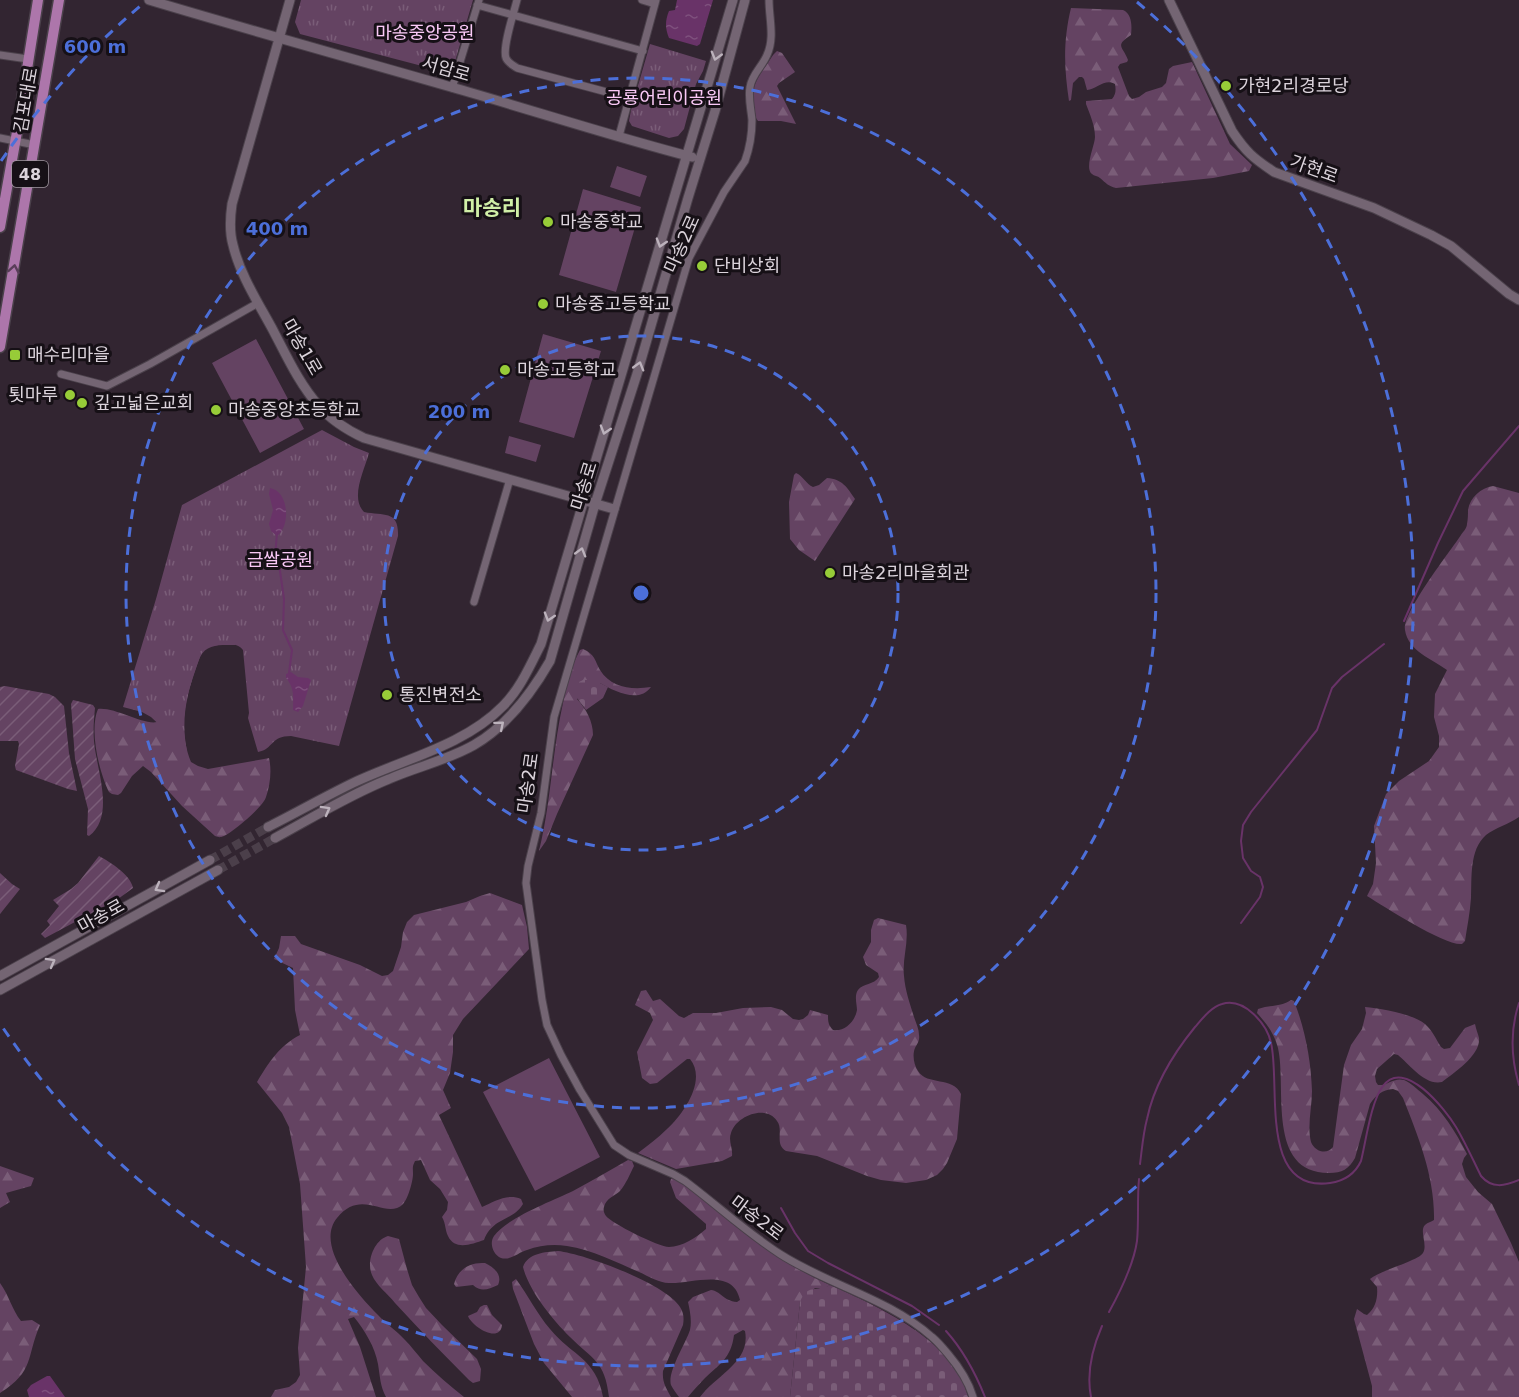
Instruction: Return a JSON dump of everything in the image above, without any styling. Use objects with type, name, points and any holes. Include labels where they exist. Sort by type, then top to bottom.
[{"type":"main road","name":"김포대로","points":[[0,227],[38,0]]},
{"type":"main road","name":"김포대로","points":[[0,347],[59,0]]},
{"type":"street","name":"서암로","points":[[148,0],[700,159]]},
{"type":"street","name":"마송1로","points":[[290,0],[232,204],[230,221],[232,244],[238,264],[302,382],[319,406],[334,421],[364,438],[614,510]]},
{"type":"street","points":[[517,0],[505,48],[506,58],[510,64],[517,68],[629,98]]},
{"type":"street","points":[[619,136],[656,2],[642,0]]},
{"type":"street","name":"마송로","points":[[268,827],[353,783],[435,750],[472,731],[503,706],[524,678],[541,644],[732,0]]},
{"type":"street","name":"마송로","points":[[275,838],[352,796],[475,745],[515,712],[536,685],[550,661],[637,374],[745,0]]},
{"type":"street","name":"마송2로","points":[[769,0],[771,38],[768,54],[753,76],[750,87],[752,119],[750,149],[688,258],[554,717],[541,813],[526,884],[536,963],[542,1000],[553,1039],[580,1090],[614,1145],[629,1155],[685,1181],[780,1254],[908,1319],[933,1337],[954,1360],[966,1378],[973,1397]]},
{"type":"street","name":"가현로","points":[[1169,0],[1245,151],[1274,172],[1374,208],[1431,235],[1451,246],[1519,300]]},
{"type":"street","points":[[452,87],[478,2],[513,15],[643,51]]},
{"type":"street","points":[[0,55],[28,59]]},
{"type":"street","points":[[0,138],[35,145]]},
{"type":"street","points":[[61,374],[107,386],[258,303]]},
{"type":"street","points":[[474,602],[510,479]]},
{"type":"street","name":"마송로","points":[[0,976],[210,860]]},
{"type":"street","name":"마송로","points":[[0,990],[218,870]]},
{"type":"green space","name":"마송중앙공원","points":[[301,0],[473,0],[454,65],[445,72],[300,34],[295,22]]},
{"type":"green space","points":[[1071,8],[1123,10],[1128,14],[1131,35],[1121,46],[1128,60],[1118,67],[1132,99],[1162,87],[1166,83],[1169,69],[1173,66],[1192,62],[1230,144],[1252,165],[1249,171],[1213,178],[1116,188],[1092,174],[1089,167],[1095,133],[1086,101],[1112,99],[1115,94],[1115,84],[1108,82],[1087,90],[1084,79],[1079,77],[1073,83],[1069,101],[1065,54]]},
{"type":"green space","name":"공룡어린이공원","points":[[650,44],[706,61],[696,84],[684,129],[678,136],[669,138],[632,126],[629,121]]},
{"type":"green space","points":[[777,51],[782,53],[795,72],[777,86],[796,124],[781,121],[758,121],[756,118],[753,91],[760,74]]},
{"type":"green space","points":[[617,166],[647,176],[640,197],[610,187]]},
{"type":"green space","points":[[583,189],[641,207],[616,292],[559,275]]},
{"type":"green space","points":[[543,334],[601,351],[574,438],[519,422]]},
{"type":"green space","points":[[256,339],[304,429],[260,453],[212,363]]},
{"type":"green space","name":"금쌀공원","points":[[322,430],[369,453],[359,484],[360,506],[364,512],[384,514],[393,518],[398,528],[398,536],[339,746],[291,736],[279,738],[258,752],[248,718],[243,650],[236,645],[227,644],[207,648],[198,661],[186,709],[184,730],[187,751],[151,717],[123,707],[182,505]]},
{"type":"green space","points":[[509,436],[541,445],[536,462],[505,453]]},
{"type":"green space","points":[[796,473],[813,487],[827,478],[837,480],[847,487],[855,499],[815,561],[799,550],[790,539],[789,502]]},
{"type":"green space","points":[[1493,486],[1519,493],[1519,817],[1486,835],[1477,848],[1472,865],[1471,898],[1465,941],[1462,944],[1429,933],[1367,896],[1373,884],[1376,863],[1374,826],[1386,794],[1399,781],[1429,761],[1439,747],[1439,736],[1434,717],[1435,694],[1447,670],[1411,644],[1405,630],[1406,622],[1418,597],[1466,528],[1471,501],[1480,491]]},
{"type":"green space","points":[[183,566],[236,645],[211,647],[200,657],[185,709],[184,735],[191,762],[208,769],[269,758],[270,763],[269,783],[264,801],[241,824],[220,837],[215,836],[182,806],[143,766],[132,776],[121,793],[118,795],[109,792],[96,751],[95,718],[98,709],[114,711],[148,722],[160,721]]},
{"type":"green space","points":[[583,649],[592,655],[600,670],[610,681],[629,688],[651,687],[640,695],[633,695],[619,692],[600,683],[577,699],[592,725],[593,735],[546,841],[539,851],[563,703],[574,662],[580,650]]},
{"type":"green space","points":[[583,680],[594,680],[608,687],[603,698],[586,710],[575,691],[577,683]]},
{"type":"green space","points":[[0,687],[49,694],[64,706],[69,753],[77,791],[16,770],[18,741],[0,741]]},
{"type":"green space","points":[[73,700],[93,705],[95,708],[94,741],[103,804],[97,827],[89,836],[87,835],[88,809],[75,759],[71,704]]},
{"type":"green space","points":[[99,856],[124,874],[133,888],[118,899],[45,938],[41,934],[50,925],[47,921],[59,906],[53,900],[78,883]]},
{"type":"green space","points":[[0,873],[20,889],[0,914]]},
{"type":"green space","points":[[490,893],[522,905],[529,949],[463,1019],[453,1035],[450,1073],[443,1090],[451,1108],[439,1115],[482,1207],[511,1197],[521,1199],[523,1204],[514,1214],[492,1227],[484,1240],[464,1245],[455,1244],[448,1236],[442,1217],[447,1210],[448,1202],[440,1189],[430,1180],[421,1160],[414,1163],[411,1185],[403,1204],[389,1209],[364,1204],[355,1205],[346,1209],[337,1218],[331,1229],[331,1242],[335,1256],[350,1283],[428,1366],[464,1397],[386,1397],[381,1385],[375,1351],[354,1317],[348,1319],[360,1347],[376,1397],[271,1397],[275,1390],[289,1387],[296,1382],[300,1375],[298,1348],[306,1267],[300,1184],[289,1127],[282,1113],[257,1082],[280,1049],[300,1035],[295,1010],[293,968],[274,959],[281,936],[295,936],[301,944],[360,965],[382,976],[388,975],[393,971],[407,922],[414,915],[466,902]]},
{"type":"green space","points":[[878,918],[906,925],[904,976],[919,1033],[919,1041],[914,1054],[917,1069],[922,1076],[952,1085],[961,1094],[957,1139],[947,1163],[937,1175],[926,1180],[906,1183],[881,1180],[817,1156],[786,1151],[781,1145],[780,1128],[777,1121],[766,1113],[745,1117],[734,1127],[730,1136],[732,1156],[722,1161],[676,1169],[638,1153],[674,1122],[691,1096],[696,1077],[695,1067],[690,1059],[687,1059],[657,1083],[650,1084],[642,1078],[637,1052],[653,1020],[650,1013],[635,1005],[641,991],[646,990],[653,1001],[660,999],[684,1018],[693,1013],[771,1007],[782,1010],[793,1019],[799,1020],[808,1015],[810,1010],[828,1015],[833,1030],[841,1029],[848,1025],[856,1014],[858,990],[879,977],[878,973],[866,965],[863,957],[871,942],[874,920]]},
{"type":"green space","points":[[1294,1001],[1298,1012],[1309,1056],[1312,1091],[1311,1142],[1321,1151],[1328,1151],[1333,1147],[1344,1065],[1351,1045],[1362,1029],[1366,1013],[1365,1007],[1396,1012],[1420,1020],[1430,1029],[1444,1049],[1450,1048],[1465,1028],[1475,1024],[1479,1038],[1476,1051],[1466,1063],[1442,1082],[1424,1078],[1394,1054],[1377,1069],[1375,1076],[1378,1085],[1400,1079],[1407,1081],[1443,1114],[1467,1154],[1462,1164],[1466,1177],[1492,1204],[1511,1243],[1519,1262],[1519,1397],[1372,1397],[1372,1386],[1354,1319],[1357,1309],[1367,1315],[1374,1306],[1377,1287],[1370,1279],[1423,1253],[1425,1246],[1423,1228],[1434,1220],[1429,1173],[1403,1098],[1398,1091],[1393,1089],[1386,1090],[1370,1104],[1355,1158],[1348,1168],[1329,1173],[1309,1169],[1296,1159],[1288,1144],[1283,1126],[1278,1048],[1270,1029],[1257,1013],[1258,1009]]},
{"type":"green space","points":[[549,1058],[600,1157],[535,1191],[483,1092]]},
{"type":"green space","points":[[628,1160],[632,1161],[634,1166],[628,1179],[620,1191],[607,1201],[604,1208],[606,1216],[617,1224],[646,1239],[669,1247],[684,1243],[706,1229],[706,1224],[676,1198],[670,1182],[673,1178],[691,1189],[772,1253],[830,1285],[825,1288],[815,1288],[800,1302],[790,1397],[700,1397],[738,1360],[745,1342],[745,1331],[743,1330],[734,1335],[733,1343],[724,1360],[688,1397],[679,1397],[672,1387],[672,1373],[690,1330],[688,1302],[693,1297],[711,1290],[728,1300],[737,1302],[740,1300],[736,1290],[721,1280],[661,1282],[586,1250],[567,1246],[537,1247],[504,1259],[494,1252],[492,1242],[500,1229],[530,1210],[573,1191]]},
{"type":"green space","points":[[0,1166],[34,1178],[31,1186],[6,1193],[10,1202],[0,1208]]},
{"type":"green space","points":[[388,1236],[399,1239],[412,1285],[426,1308],[477,1359],[481,1369],[480,1381],[473,1383],[469,1380],[374,1279],[370,1270],[372,1252],[383,1238]]},
{"type":"green space","points":[[558,1251],[605,1264],[642,1280],[672,1298],[680,1307],[683,1325],[663,1371],[664,1382],[671,1397],[609,1397],[604,1376],[597,1362],[549,1313],[530,1286],[526,1276],[523,1267],[525,1262],[538,1254]]},
{"type":"green space","points":[[485,1263],[498,1274],[498,1285],[485,1290],[473,1285],[456,1287],[454,1284],[462,1270],[470,1265]]},
{"type":"green space","points":[[516,1279],[550,1329],[589,1365],[600,1384],[603,1397],[572,1397],[544,1363],[534,1344],[513,1289],[512,1282]]},
{"type":"green space","points":[[0,1283],[21,1321],[32,1320],[40,1325],[24,1370],[19,1378],[0,1393]]},
{"type":"green space","points":[[830,1285],[870,1303],[931,1342],[948,1359],[961,1377],[968,1397],[790,1397],[800,1302],[809,1291]]},
{"type":"green space","points":[[487,1305],[492,1315],[502,1325],[500,1331],[486,1332],[475,1325],[468,1316],[477,1312]]},
{"type":"water","points":[[677,0],[713,0],[700,44],[697,46],[669,38],[666,28],[667,18],[669,11],[675,10]]},
{"type":"water","points":[[270,488],[281,495],[286,509],[284,525],[277,536],[271,531],[269,524],[273,510],[269,494]]},
{"type":"water","points":[[291,672],[298,677],[311,680],[303,706],[298,712],[293,710],[292,690],[286,678],[286,674]]},
{"type":"water","points":[[50,1376],[65,1397],[29,1397],[27,1390],[31,1385]]},
{"type":"waterway","points":[[1404,621],[1463,491],[1519,426]]},
{"type":"waterway","points":[[277,533],[275,557],[280,571],[284,599],[283,630],[292,650],[289,673]]},
{"type":"waterway","points":[[1241,923],[1260,897],[1263,887],[1260,877],[1251,871],[1243,858],[1241,841],[1243,825],[1317,730],[1332,688],[1342,677],[1384,644]]},
{"type":"waterway","points":[[1140,1164],[1144,1130],[1150,1106],[1165,1070],[1179,1048],[1210,1010],[1230,1003],[1246,1008],[1260,1020],[1269,1036],[1273,1061],[1277,1132],[1282,1154],[1292,1171],[1307,1181],[1335,1182],[1344,1179],[1356,1170],[1361,1161],[1375,1101],[1383,1086],[1392,1079],[1402,1078],[1412,1081],[1423,1089],[1443,1109],[1456,1127],[1485,1180],[1494,1185],[1509,1184],[1519,1180]]},
{"type":"waterway","points":[[1519,1003],[1514,1023],[1513,1044],[1514,1065],[1519,1085]]},
{"type":"waterway","points":[[1109,1312],[1126,1277],[1137,1241],[1139,1179]]},
{"type":"waterway","points":[[781,1208],[808,1251],[912,1306],[939,1325]]},
{"type":"waterway","points":[[1091,1397],[1089,1379],[1091,1361],[1102,1326]]},
{"type":"waterway","points":[[946,1331],[968,1362],[985,1397]]},
{"type":"tunnel","points":[[210,860],[268,827]]},
{"type":"tunnel","points":[[218,870],[275,838]]},
{"type":"place","name":"가현2리경로당","points":[[1226,86]]},
{"type":"place","name":"마송중학교","points":[[548,222]]},
{"type":"place","name":"단비상회","points":[[702,266]]},
{"type":"place","name":"마송중고등학교","points":[[543,304]]},
{"type":"place","name":"매수리마을","points":[[15,355]]},
{"type":"place","name":"마송고등학교","points":[[505,370]]},
{"type":"place","name":"툇마루","points":[[70,395]]},
{"type":"place","name":"깊고넓은교회","points":[[82,403]]},
{"type":"place","name":"마송중앙초등학교","points":[[216,410]]},
{"type":"place","name":"마송2리마을회관","points":[[830,573]]},
{"type":"place","name":"통진변전소","points":[[387,695]]},
{"type":"district","name":"마송리","points":[[492,208]]}]
